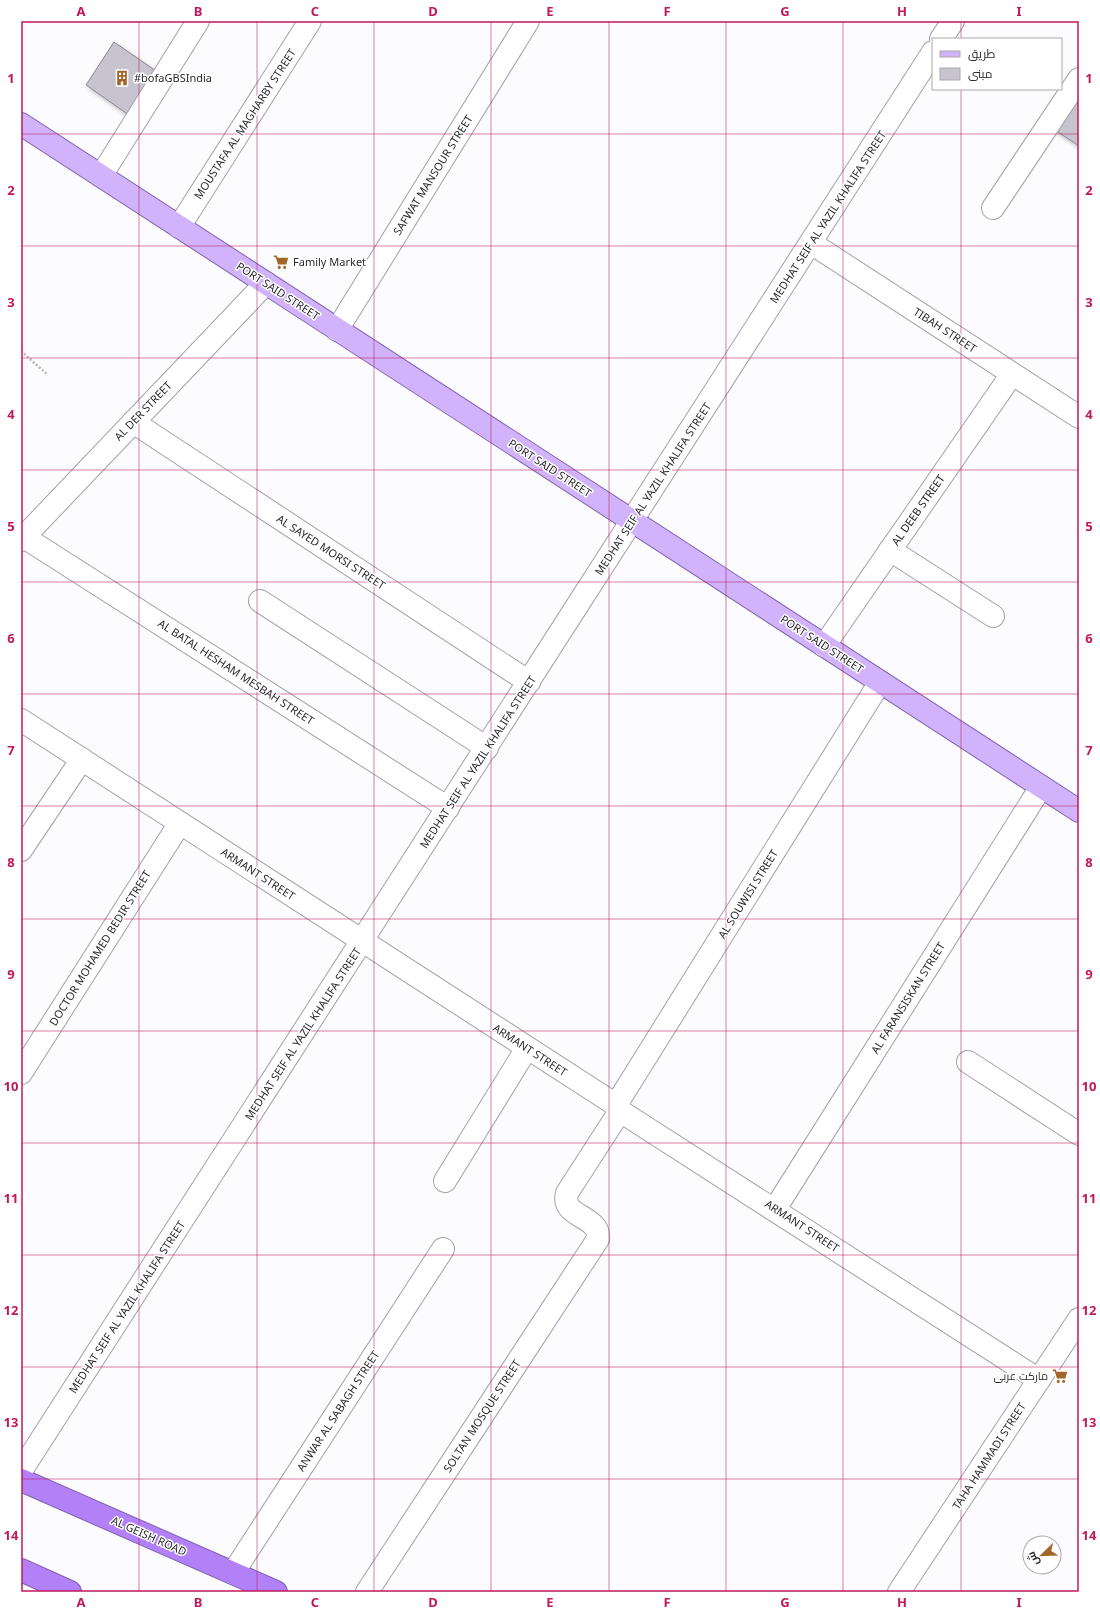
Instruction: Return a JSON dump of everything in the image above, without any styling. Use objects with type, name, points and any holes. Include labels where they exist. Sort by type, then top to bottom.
[{"type":"highway","name":"AL GEISH ROAD","points":[[21,1480],[276,1592]]},
{"type":"highway","points":[[21,1570],[70,1592]]},
{"type":"main road","name":"PORT SAID STREET","points":[[21,124],[1079,811]]},
{"type":"street","points":[[101,176],[198,21]]},
{"type":"street","name":"MOUSTAFA AL MAGHARBY STREET","points":[[179,227],[310,21]]},
{"type":"street","name":"SAFWAT MANSOUR STREET","points":[[337,330],[528,21]]},
{"type":"street","points":[[943,38],[953,21]]},
{"type":"street","name":"MEDHAT SEIF AL YAZIL KHALIFA STREET","points":[[21,1470],[363,941],[932,54]]},
{"type":"street","points":[[993,208],[1079,79]]},
{"type":"street","name":"TIBAH STREET","points":[[811,243],[1079,417]]},
{"type":"street","name":"AL DER STREET","points":[[22,538],[266,283]]},
{"type":"street","name":"AL DEEB STREET","points":[[824,646],[1012,374]]},
{"type":"street","name":"AL SAYED MORSI STREET","points":[[133,422],[529,682]]},
{"type":"street","name":"AL BATAL HESHAM MESBAH STREET","points":[[22,538],[448,808]]},
{"type":"street","points":[[890,550],[993,616]]},
{"type":"street","points":[[260,601],[487,748]]},
{"type":"street","name":"AL SOUWISI STREET","points":[[598,1239],[596,1226],[568,1208],[565,1200],[567,1193],[880,682]]},
{"type":"street","name":"ARMANT STREET","points":[[21,720],[1039,1380]]},
{"type":"street","points":[[21,850],[82,759]]},
{"type":"street","name":"AL FARANSISKAN STREET","points":[[775,1209],[1041,787]]},
{"type":"street","name":"DOCTOR MOHAMED BEDIR STREET","points":[[21,1073],[180,823]]},
{"type":"street","points":[[445,1181],[527,1048]]},
{"type":"street","points":[[968,1062],[1079,1134]]},
{"type":"street","name":"SOLTAN MOSQUE STREET","points":[[367,1592],[598,1239]]},
{"type":"street","name":"ANWAR AL SABAGH STREET","points":[[233,1573],[443,1249]]},
{"type":"street","name":"TAHA HAMMADI STREET","points":[[899,1592],[1079,1319]]},
{"type":"path","points":[[21,351],[48,375]]},
{"type":"building","name":"#bofaGBSIndia","points":[[114,42],[156,71],[136,120],[86,85]]},
{"type":"building","points":[[1079,86],[1079,146],[1052,128]]},
{"type":"place","name":"#bofaGBSIndia","points":[[122,78]]},
{"type":"place","name":"Family Market","points":[[281,262]]},
{"type":"place","name":"ماركت عربى","points":[[1060,1376]]}]
